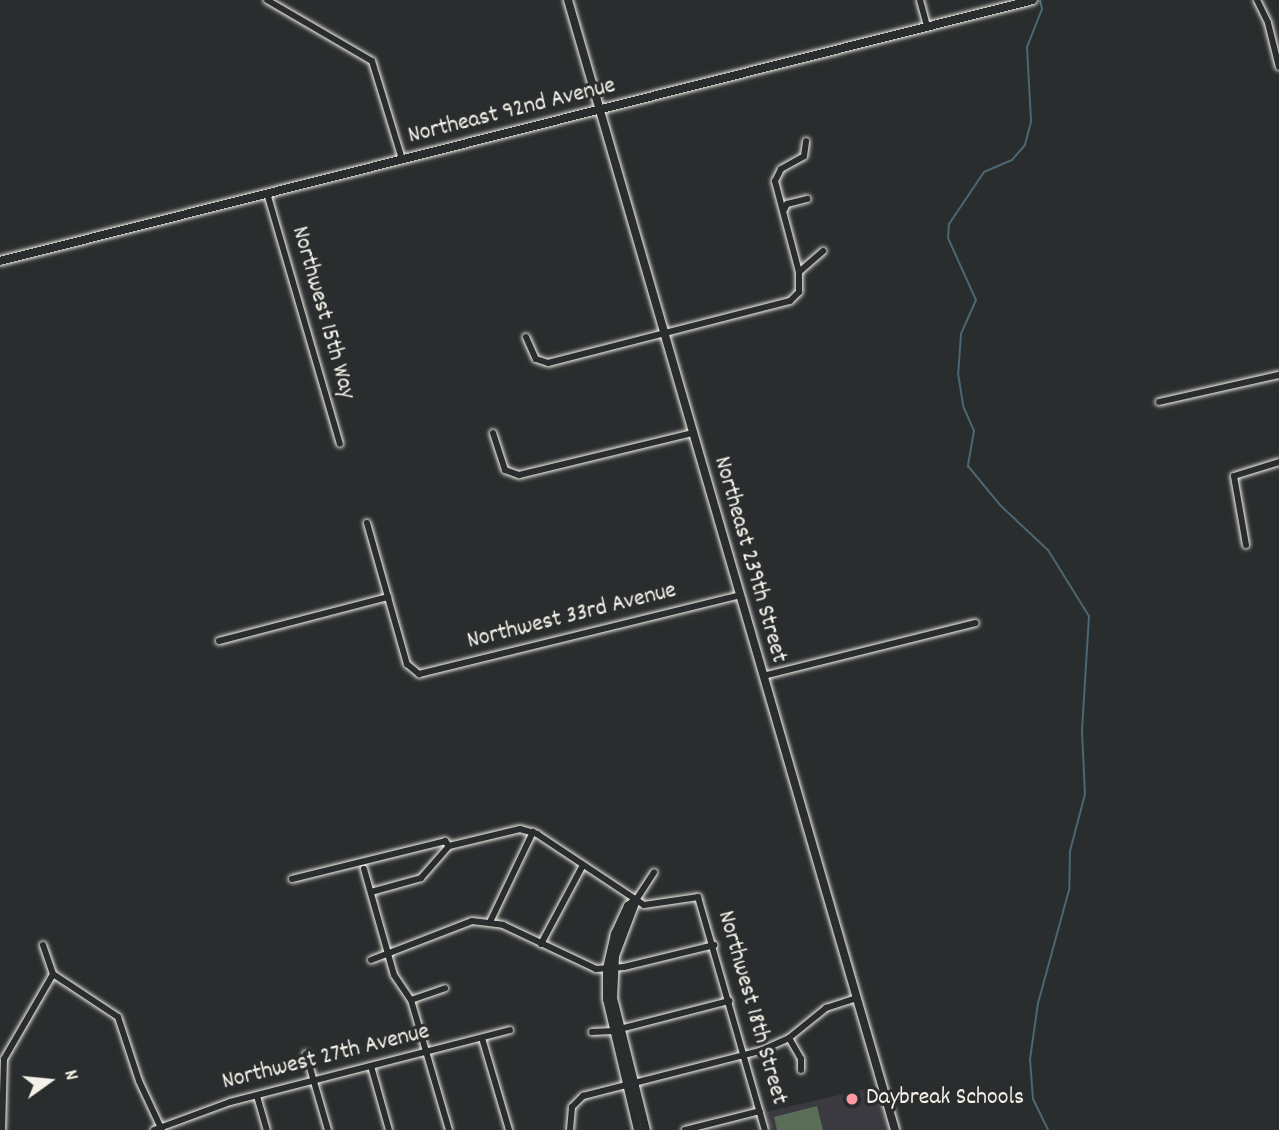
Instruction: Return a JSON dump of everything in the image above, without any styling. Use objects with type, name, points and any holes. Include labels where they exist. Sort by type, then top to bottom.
[{"type":"street","points":[[267,0],[372,61],[402,159]]},
{"type":"street","name":"Northeast 239th Street","points":[[568,0],[895,1130]]},
{"type":"street","points":[[920,0],[928,27]]},
{"type":"street","name":"Northeast 92nd Avenue","points":[[0,261],[1033,0]]},
{"type":"street","points":[[1257,0],[1268,23],[1279,67]]},
{"type":"street","points":[[526,337],[536,359],[548,363],[790,301],[799,292],[799,272],[776,175],[804,156],[806,141]]},
{"type":"street","name":"Northwest 15th Way","points":[[267,193],[340,444]]},
{"type":"street","points":[[784,210],[787,204],[807,198]]},
{"type":"street","points":[[799,272],[822,251]]},
{"type":"street","points":[[1159,402],[1279,374]]},
{"type":"street","points":[[493,433],[505,470],[519,475],[693,433]]},
{"type":"street","points":[[1246,545],[1234,476],[1279,462]]},
{"type":"street","points":[[219,641],[388,597],[367,523]]},
{"type":"street","name":"Northwest 33rd Avenue","points":[[388,597],[413,672],[425,674],[740,595]]},
{"type":"street","points":[[763,676],[976,623]]},
{"type":"street","points":[[371,892],[421,878],[449,846],[524,829],[533,832],[636,900]]},
{"type":"street","points":[[490,922],[533,832]]},
{"type":"street","points":[[292,879],[445,841],[449,846]]},
{"type":"street","points":[[541,943],[583,865]]},
{"type":"street","points":[[364,869],[394,975],[411,1000],[449,1130]]},
{"type":"street","points":[[646,1130],[617,1030],[610,969],[615,934],[628,906],[636,900],[654,872]]},
{"type":"street","name":"Northwest 18th Street","points":[[636,900],[651,907],[698,897],[714,945],[765,1130]]},
{"type":"street","points":[[371,960],[387,951],[441,936],[468,922],[490,922],[541,943],[582,965],[610,969],[714,945]]},
{"type":"street","points":[[43,945],[53,974],[118,1017],[139,1081],[159,1129]]},
{"type":"street","points":[[2,1130],[0,1088],[4,1059],[53,974]]},
{"type":"street","points":[[411,1000],[445,988]]},
{"type":"street","points":[[570,1130],[572,1107],[583,1096],[745,1056],[789,1038],[826,1009],[856,998]]},
{"type":"street","points":[[592,1032],[617,1030],[729,1001]]},
{"type":"street","name":"Northwest 27th Avenue","points":[[159,1129],[257,1096],[510,1030]]},
{"type":"street","points":[[482,1038],[509,1130]]},
{"type":"street","points":[[789,1038],[801,1059],[801,1070]]},
{"type":"street","points":[[306,1055],[328,1130]]},
{"type":"street","points":[[371,1066],[389,1130]]},
{"type":"street","points":[[631,1084],[638,1130]]},
{"type":"street","points":[[257,1096],[267,1130]]},
{"type":"street","points":[[685,1130],[760,1111]]},
{"type":"shaded area","name":"Daybreak Schools","points":[[878,1086],[891,1130],[771,1130],[766,1112]]},
{"type":"green space","points":[[817,1106],[823,1130],[777,1130],[774,1117]]},
{"type":"waterway","points":[[1040,0],[1042,9],[1027,47],[1031,122],[1025,145],[1012,160],[984,172],[949,224],[948,238],[976,300],[961,334],[958,373],[963,406],[974,431],[968,466],[1000,505],[1048,550],[1089,616],[1082,731],[1085,794],[1070,851],[1069,890],[1038,1003],[1030,1059],[1033,1099],[1048,1130]]},
{"type":"place","name":"Daybreak Schools","points":[[852,1099]]}]
